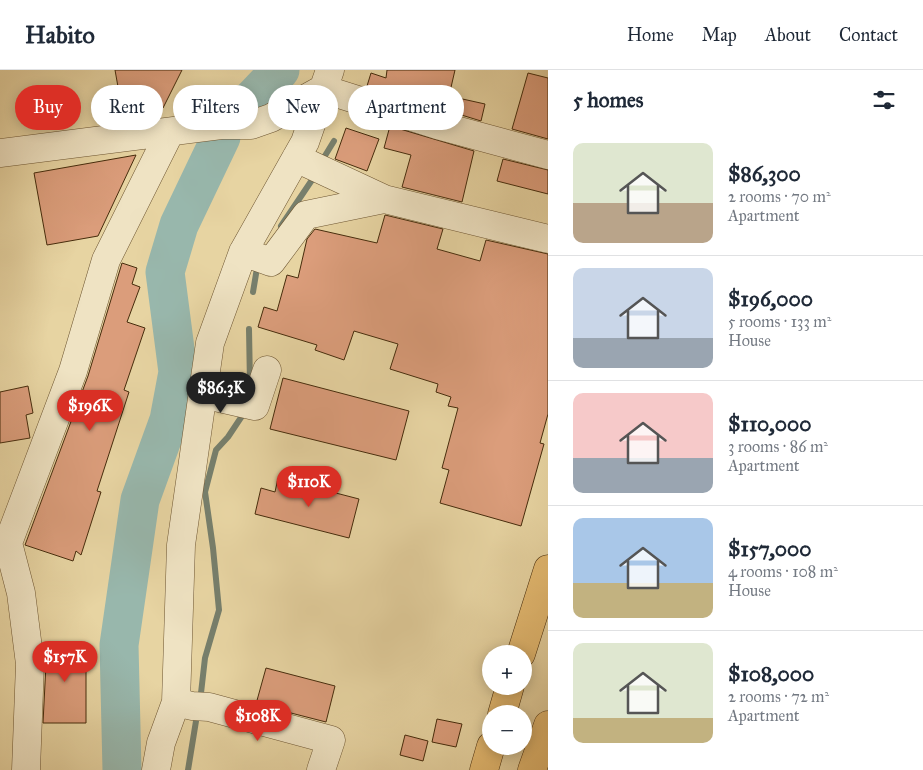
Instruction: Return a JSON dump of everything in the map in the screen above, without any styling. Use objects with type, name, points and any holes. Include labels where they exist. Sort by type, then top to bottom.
[{"type":"main road","points":[[524,645],[548,569]]},
{"type":"main road","points":[[532,770],[548,725]]},
{"type":"main road","points":[[484,770],[488,755]]},
{"type":"street","points":[[0,153],[230,125],[251,125],[271,118],[327,80]]},
{"type":"street","points":[[327,80],[437,126],[548,155]]},
{"type":"street","points":[[156,770],[161,743],[192,705],[181,546],[210,343],[257,257],[312,165],[306,142],[327,80]]},
{"type":"street","points":[[26,770],[30,664],[21,593],[6,562],[8,543],[73,371],[106,260],[170,132]]},
{"type":"street","points":[[312,165],[384,199],[446,216],[548,239]]},
{"type":"street","points":[[257,257],[306,215],[384,199]]},
{"type":"street","points":[[202,394],[246,404],[267,370]]},
{"type":"street","points":[[192,705],[331,740],[321,770]]},
{"type":"building","points":[[115,70],[182,70],[163,108],[163,85],[118,85]]},
{"type":"building","points":[[387,70],[455,70],[452,85],[367,85],[371,73],[386,78]]},
{"type":"building","points":[[528,73],[548,78],[548,139],[512,129]]},
{"type":"building","points":[[464,99],[485,104],[481,121],[464,116]]},
{"type":"building","points":[[346,128],[379,139],[367,171],[335,159]]},
{"type":"building","points":[[389,130],[403,130],[474,151],[462,202],[402,187],[411,155],[384,148]]},
{"type":"building","points":[[136,155],[98,236],[47,245],[34,173]]},
{"type":"building","points":[[503,159],[548,170],[548,194],[497,181]]},
{"type":"building","points":[[385,215],[443,229],[437,249],[480,261],[486,240],[548,254],[548,414],[540,443],[544,444],[521,526],[440,503],[449,470],[442,468],[458,408],[448,406],[451,397],[436,392],[438,384],[390,369],[398,344],[354,331],[344,360],[315,350],[317,345],[258,327],[264,307],[277,311],[287,275],[298,278],[307,239],[315,229],[377,243]]},
{"type":"building","points":[[122,263],[137,268],[132,284],[140,287],[127,322],[145,328],[124,390],[129,392],[97,491],[101,492],[81,555],[76,551],[73,561],[25,545],[88,376]]},
{"type":"building","points":[[283,378],[409,411],[396,460],[270,429]]},
{"type":"building","points":[[28,386],[33,413],[26,415],[30,438],[0,443],[0,392]]},
{"type":"building","points":[[278,478],[359,499],[349,538],[255,514],[261,488],[275,492]]},
{"type":"building","points":[[43,643],[86,643],[86,723],[43,723],[46,664]]},
{"type":"building","points":[[266,668],[335,686],[326,722],[256,704]]},
{"type":"building","points":[[437,719],[462,724],[456,747],[432,742]]},
{"type":"building","points":[[405,735],[428,741],[423,761],[400,755]]},
{"type":"waterway","points":[[258,93],[280,70]]},
{"type":"waterway","points":[[122,770],[119,645],[140,500],[169,420],[178,372],[165,272],[179,225],[221,137]]},
{"type":"waterway","points":[[323,159],[334,141]]},
{"type":"waterway","points":[[281,226],[316,174]]},
{"type":"waterway","points":[[253,292],[257,268]]},
{"type":"waterway","points":[[249,329],[250,385]]},
{"type":"waterway","points":[[201,693],[205,658],[219,610],[205,492],[216,450],[228,437],[244,413]]},
{"type":"waterway","points":[[188,770],[197,715]]}]
